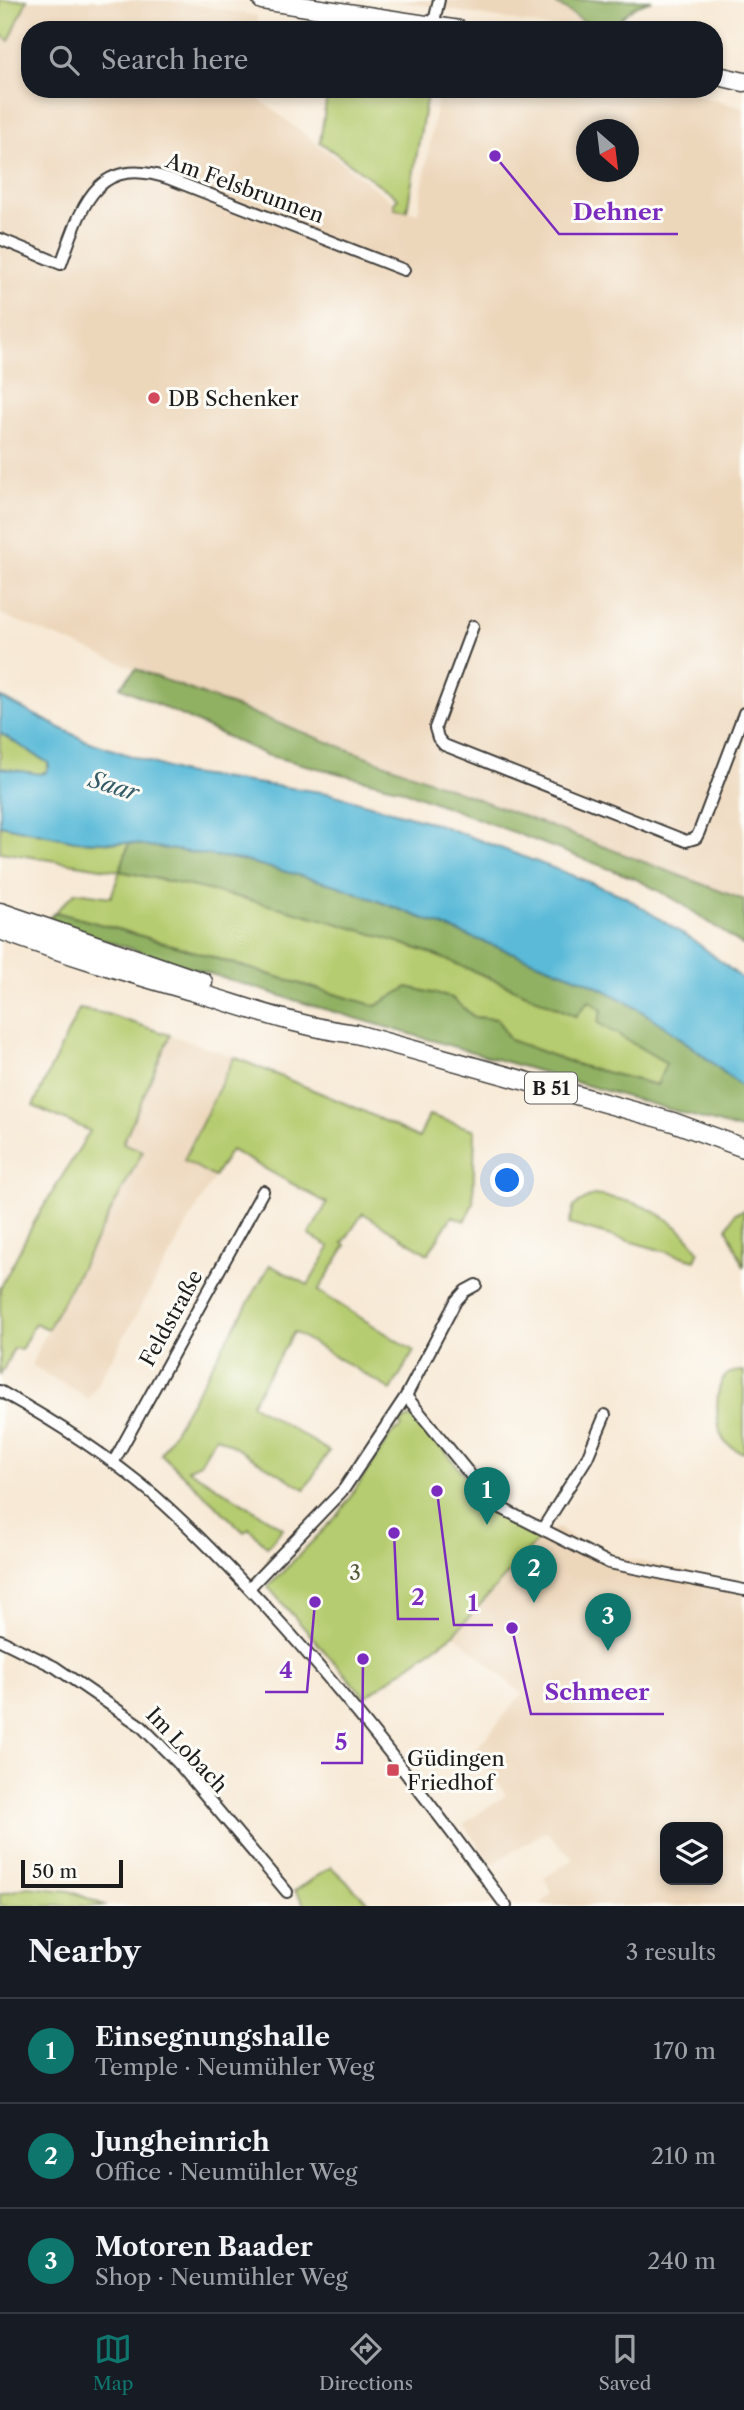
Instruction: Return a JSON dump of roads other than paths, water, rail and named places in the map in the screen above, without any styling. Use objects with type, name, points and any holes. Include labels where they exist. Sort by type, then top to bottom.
[{"type":"main road","points":[[262,0],[400,21]]},
{"type":"main road","points":[[723,77],[744,82]]},
{"type":"main road","name":"B 51","points":[[0,912],[158,968],[337,1023],[356,1034]]},
{"type":"main road","name":"B 51","points":[[0,930],[277,1017],[336,1032],[356,1034],[673,1122],[744,1147]]},
{"type":"street","points":[[434,21],[439,0]]},
{"type":"street","name":"Am Felsbrunnen","points":[[0,239],[61,264],[81,211],[96,188],[116,176],[141,172],[170,179],[404,270]]},
{"type":"street","points":[[473,626],[436,728],[443,745],[686,841],[696,838],[699,832],[744,713]]},
{"type":"street","name":"Feldstraße","points":[[113,1463],[263,1191]]},
{"type":"street","points":[[249,1588],[344,1489],[406,1396],[456,1301],[465,1291],[476,1285]]},
{"type":"street","points":[[0,1391],[113,1463],[172,1512],[249,1588],[357,1710],[506,1906]]},
{"type":"street","points":[[406,1396],[495,1505],[609,1563],[744,1591]]},
{"type":"street","points":[[543,1528],[587,1458],[605,1415]]},
{"type":"street","name":"Im Lobach","points":[[0,1640],[55,1667],[141,1726],[178,1763],[287,1892]]},
{"type":"water","name":"Saar","points":[[0,697],[84,740],[182,773],[328,793],[437,824],[624,896],[700,945],[744,980],[744,1089],[669,1029],[609,992],[339,886],[241,860],[129,843],[75,841],[0,825],[0,768],[40,774],[45,773],[49,767],[48,763],[0,733]]},
{"type":"place","name":"Dehner","points":[[495,156]]},
{"type":"place","name":"DB Schenker","points":[[154,398]]},
{"type":"place","name":"1","points":[[437,1491]]},
{"type":"place","name":"Einsegnungshalle","points":[[487,1525]]},
{"type":"place","name":"2","points":[[394,1533]]},
{"type":"place","name":"4","points":[[315,1602]]},
{"type":"place","name":"Jungheinrich","points":[[534,1603]]},
{"type":"place","name":"Schmeer","points":[[512,1628]]},
{"type":"place","name":"Motoren Baader","points":[[608,1651]]},
{"type":"place","name":"5","points":[[363,1659]]},
{"type":"place","name":"Güdingen Friedhof","points":[[393,1770]]},
{"type":"park label","name":"3","points":[[355,1572]]}]
